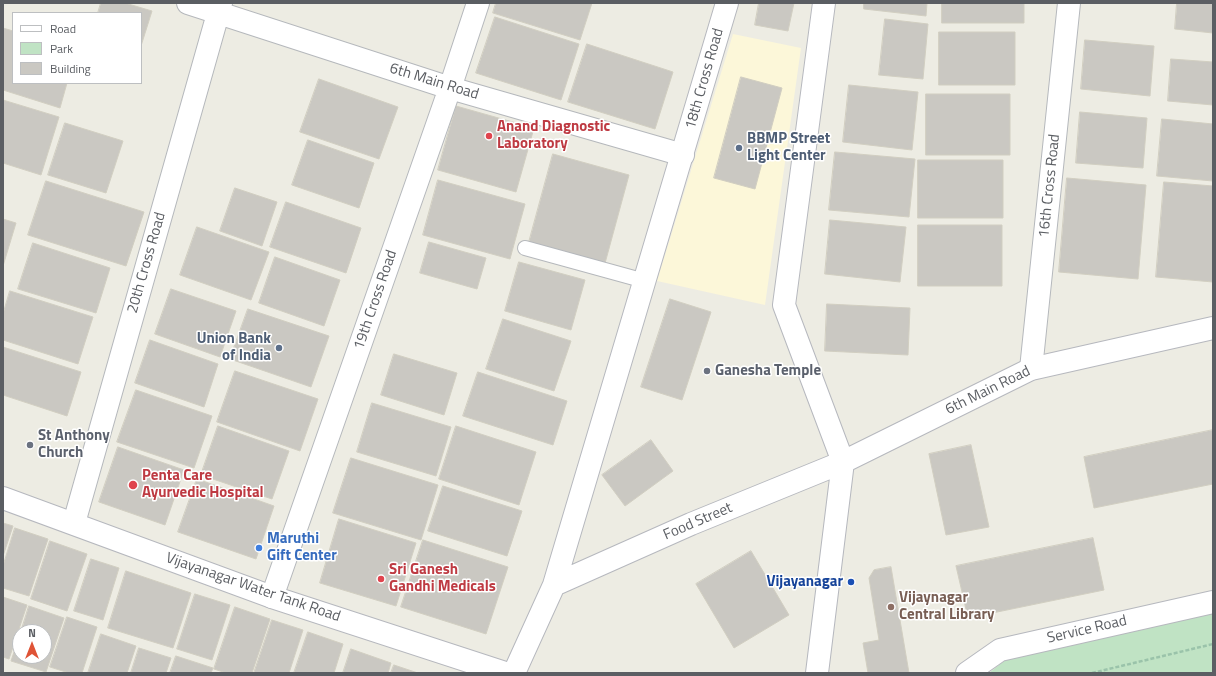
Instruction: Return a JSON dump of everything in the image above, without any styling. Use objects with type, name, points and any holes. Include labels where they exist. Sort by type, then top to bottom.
[{"type":"street","name":"6th Main Road","points":[[188,3],[220,8],[450,88],[683,155]]},
{"type":"street","name":"19th Cross Road","points":[[272,597],[450,88],[478,3]]},
{"type":"street","name":"18th Cross Road","points":[[514,673],[554,585],[646,281],[727,3]]},
{"type":"street","points":[[817,673],[843,462],[784,305],[824,3]]},
{"type":"street","name":"16th Cross Road","points":[[1031,369],[1070,3]]},
{"type":"street","name":"20th Cross Road","points":[[74,524],[220,8]]},
{"type":"street","name":"6th Main Road","points":[[843,462],[1031,369],[1213,328]]},
{"type":"street","name":"Food Street","points":[[554,585],[691,524],[843,462]]},
{"type":"street","name":"Vijayanagar Water Tank Road","points":[[3,498],[272,597],[494,671]]},
{"type":"street","name":"Service Road","points":[[967,673],[1000,650],[1213,602]]},
{"type":"lane","points":[[525,248],[646,281]]},
{"type":"path","points":[[1092,673],[1213,644]]},
{"type":"shaded area","points":[[733,34],[801,48],[765,305],[657,281]]},
{"type":"green space","points":[[1213,613],[1213,672],[989,673],[1009,657]]},
{"type":"building","points":[[101,3],[125,3],[152,11],[142,43],[142,12],[98,12]]},
{"type":"building","points":[[496,3],[592,3],[580,40],[493,13]]},
{"type":"building","points":[[759,3],[794,3],[788,31],[755,25]]},
{"type":"building","points":[[864,3],[927,3],[926,16],[864,9]]},
{"type":"building","points":[[942,3],[1024,3],[1024,23],[942,23]]},
{"type":"building","points":[[1177,3],[1213,3],[1213,33],[1175,29]]},
{"type":"building","points":[[495,17],[579,44],[561,100],[476,73]]},
{"type":"building","points":[[885,19],[928,24],[923,79],[879,75]]},
{"type":"building","points":[[3,28],[12,31],[12,84],[67,84],[60,108],[3,90]]},
{"type":"building","points":[[939,32],[1015,32],[1015,85],[939,85]]},
{"type":"building","points":[[1085,40],[1154,46],[1150,96],[1081,89]]},
{"type":"building","points":[[587,44],[673,72],[655,129],[568,102]]},
{"type":"building","points":[[1171,59],[1213,62],[1213,105],[1168,101]]},
{"type":"building","points":[[741,77],[782,88],[755,189],[714,178]]},
{"type":"building","points":[[319,79],[398,107],[379,159],[300,132]]},
{"type":"building","points":[[849,85],[918,92],[912,150],[843,142]]},
{"type":"building","points":[[926,94],[1010,94],[1010,155],[926,155]]},
{"type":"building","points":[[3,100],[59,117],[41,175],[3,163]]},
{"type":"building","points":[[456,106],[534,128],[516,192],[438,170]]},
{"type":"building","points":[[1080,112],[1147,118],[1143,168],[1076,163]]},
{"type":"building","points":[[1162,119],[1213,124],[1213,181],[1157,176]]},
{"type":"building","points":[[65,123],[123,141],[106,193],[48,175]]},
{"type":"building","points":[[308,140],[374,163],[359,208],[292,185]]},
{"type":"building","points":[[835,152],[915,159],[909,217],[829,210]]},
{"type":"building","points":[[553,154],[629,175],[604,267],[528,246]]},
{"type":"building","points":[[918,160],[1003,160],[1003,218],[918,218]]},
{"type":"building","points":[[1067,178],[1146,185],[1138,279],[1059,272]]},
{"type":"building","points":[[438,180],[525,204],[510,259],[423,235]]},
{"type":"building","points":[[46,181],[144,212],[126,266],[28,235]]},
{"type":"building","points":[[1164,182],[1213,186],[1213,282],[1156,277]]},
{"type":"building","points":[[235,188],[277,202],[262,246],[220,231]]},
{"type":"building","points":[[286,202],[361,228],[346,273],[270,247]]},
{"type":"building","points":[[3,219],[16,223],[3,266]]},
{"type":"building","points":[[830,220],[906,227],[900,282],[825,274]]},
{"type":"building","points":[[918,225],[1002,225],[1002,286],[918,286]]},
{"type":"building","points":[[197,227],[269,252],[251,300],[180,275]]},
{"type":"building","points":[[429,242],[486,258],[477,289],[420,273]]},
{"type":"building","points":[[33,243],[110,268],[96,313],[18,289]]},
{"type":"building","points":[[275,257],[340,280],[324,326],[259,303]]},
{"type":"building","points":[[519,262],[585,280],[571,330],[505,311]]},
{"type":"building","points":[[171,289],[236,311],[220,357],[155,334]]},
{"type":"building","points":[[10,291],[93,317],[78,364],[3,340],[3,314]]},
{"type":"building","points":[[670,299],[711,312],[682,400],[641,387]]},
{"type":"building","points":[[827,304],[910,308],[908,355],[825,351]]},
{"type":"building","name":"Union Bank of India","points":[[248,309],[329,336],[311,387],[230,359]]},
{"type":"building","points":[[503,319],[571,341],[554,391],[486,369]]},
{"type":"building","points":[[150,340],[218,364],[204,407],[135,383]]},
{"type":"building","points":[[3,347],[81,372],[67,416],[3,395]]},
{"type":"building","points":[[394,354],[457,373],[444,415],[381,395]]},
{"type":"building","points":[[235,371],[318,399],[300,451],[217,422]]},
{"type":"building","points":[[478,372],[567,401],[553,445],[463,416]]},
{"type":"building","points":[[136,390],[212,416],[194,468],[117,442]]},
{"type":"building","points":[[372,403],[451,427],[436,476],[357,452]]},
{"type":"building","points":[[218,426],[289,451],[272,499],[201,475]]},
{"type":"building","points":[[456,426],[536,452],[519,505],[439,479]]},
{"type":"building","points":[[1213,430],[1213,484],[1094,508],[1084,457]]},
{"type":"building","points":[[651,440],[673,471],[625,506],[602,475]]},
{"type":"building","points":[[971,445],[989,527],[946,535],[929,454]]},
{"type":"building","points":[[118,447],[184,470],[165,525],[99,502]]},
{"type":"building","points":[[351,458],[438,485],[421,540],[333,513]]},
{"type":"building","points":[[197,479],[274,506],[256,559],[178,532]]},
{"type":"building","points":[[443,486],[522,511],[507,556],[428,531]]},
{"type":"building","points":[[339,519],[416,543],[396,606],[320,583]]},
{"type":"building","points":[[3,523],[13,526],[3,556]]},
{"type":"building","points":[[15,528],[48,539],[29,596],[3,588],[3,566]]},
{"type":"building","points":[[1093,538],[1104,590],[968,618],[956,566]]},
{"type":"building","points":[[423,540],[508,567],[486,634],[401,607]]},
{"type":"building","points":[[50,541],[87,554],[67,611],[31,599]]},
{"type":"building","points":[[751,551],[789,615],[734,648],[696,584]]},
{"type":"building","points":[[91,559],[119,568],[103,620],[74,611]]},
{"type":"building","points":[[891,567],[909,673],[868,673],[863,643],[879,640],[869,578],[874,570]]},
{"type":"building","points":[[126,571],[191,593],[173,648],[108,628]]},
{"type":"building","points":[[195,594],[230,605],[212,660],[177,649]]},
{"type":"building","points":[[3,597],[27,605],[21,624],[12,624],[12,650],[9,659],[3,657]]},
{"type":"building","points":[[29,606],[64,618],[52,654],[52,624],[23,624]]},
{"type":"building","points":[[235,607],[270,619],[252,673],[226,673],[214,669]]},
{"type":"building","points":[[67,617],[97,627],[82,673],[69,673],[50,667]]},
{"type":"building","points":[[272,620],[303,630],[289,673],[254,673]]},
{"type":"building","points":[[308,632],[343,644],[334,673],[294,673]]},
{"type":"building","points":[[101,634],[136,646],[127,673],[88,673]]},
{"type":"building","points":[[139,648],[171,658],[166,673],[131,673]]},
{"type":"building","points":[[351,649],[391,663],[388,673],[343,673]]},
{"type":"building","points":[[176,656],[213,668],[211,673],[170,673]]},
{"type":"building","points":[[21,664],[49,664],[46,672]]},
{"type":"building","points":[[394,665],[418,673],[391,673]]},
{"type":"place","name":"Anand Diagnostic Laboratory","points":[[489,136]]},
{"type":"place","name":"BBMP Street Light Center","points":[[739,148]]},
{"type":"place","name":"Union Bank of India","points":[[279,348]]},
{"type":"place","name":"Ganesha Temple","points":[[707,371]]},
{"type":"place","name":"St Anthony Church","points":[[30,445]]},
{"type":"place","name":"Penta Care Ayurvedic Hospital","points":[[133,485]]},
{"type":"place","name":"Maruthi Gift Center","points":[[259,548]]},
{"type":"place","name":"Sri Ganesh Gandhi Medicals","points":[[381,579]]},
{"type":"place","name":"Vijayanagar","points":[[851,582]]},
{"type":"place","name":"Vijaynagar Central Library","points":[[891,607]]}]
